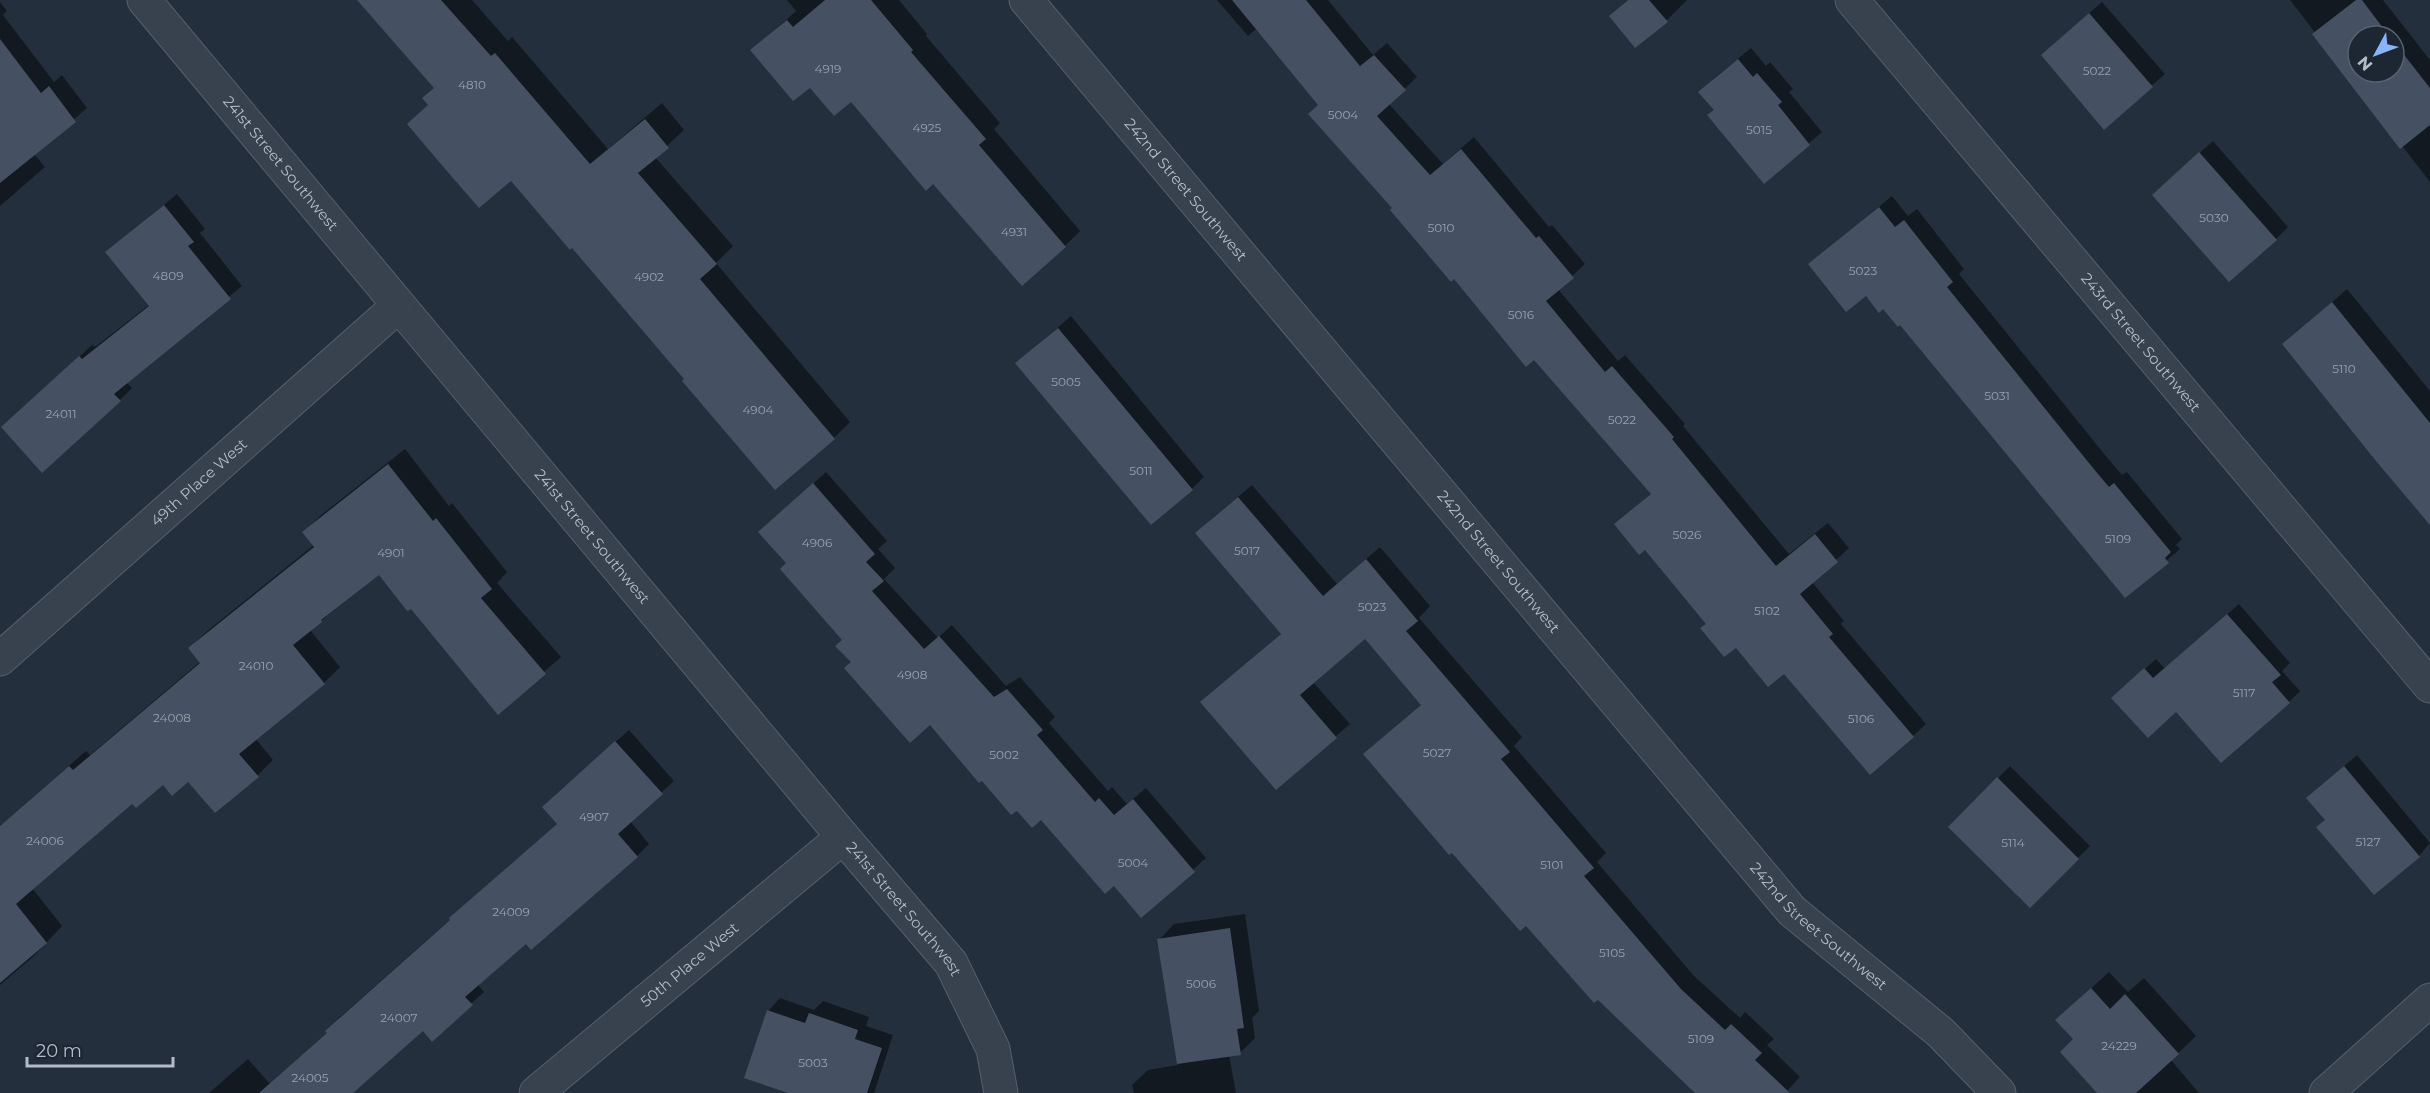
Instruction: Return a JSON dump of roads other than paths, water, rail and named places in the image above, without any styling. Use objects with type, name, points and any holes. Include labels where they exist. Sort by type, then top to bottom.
[{"type":"street","name":"241st Street Southwest","points":[[144,0],[398,306],[951,963],[993,1049],[1001,1093]]},
{"type":"street","name":"242nd Street Southwest","points":[[1026,0],[1792,911],[1941,1033],[1999,1093]]},
{"type":"street","name":"243rd Street Southwest","points":[[1852,0],[2430,686]]},
{"type":"street","name":"49th Place West","points":[[0,659],[398,306]]},
{"type":"street","name":"50th Place West","points":[[536,1093],[843,837]]},
{"type":"street","points":[[2326,1093],[2430,1000]]}]
